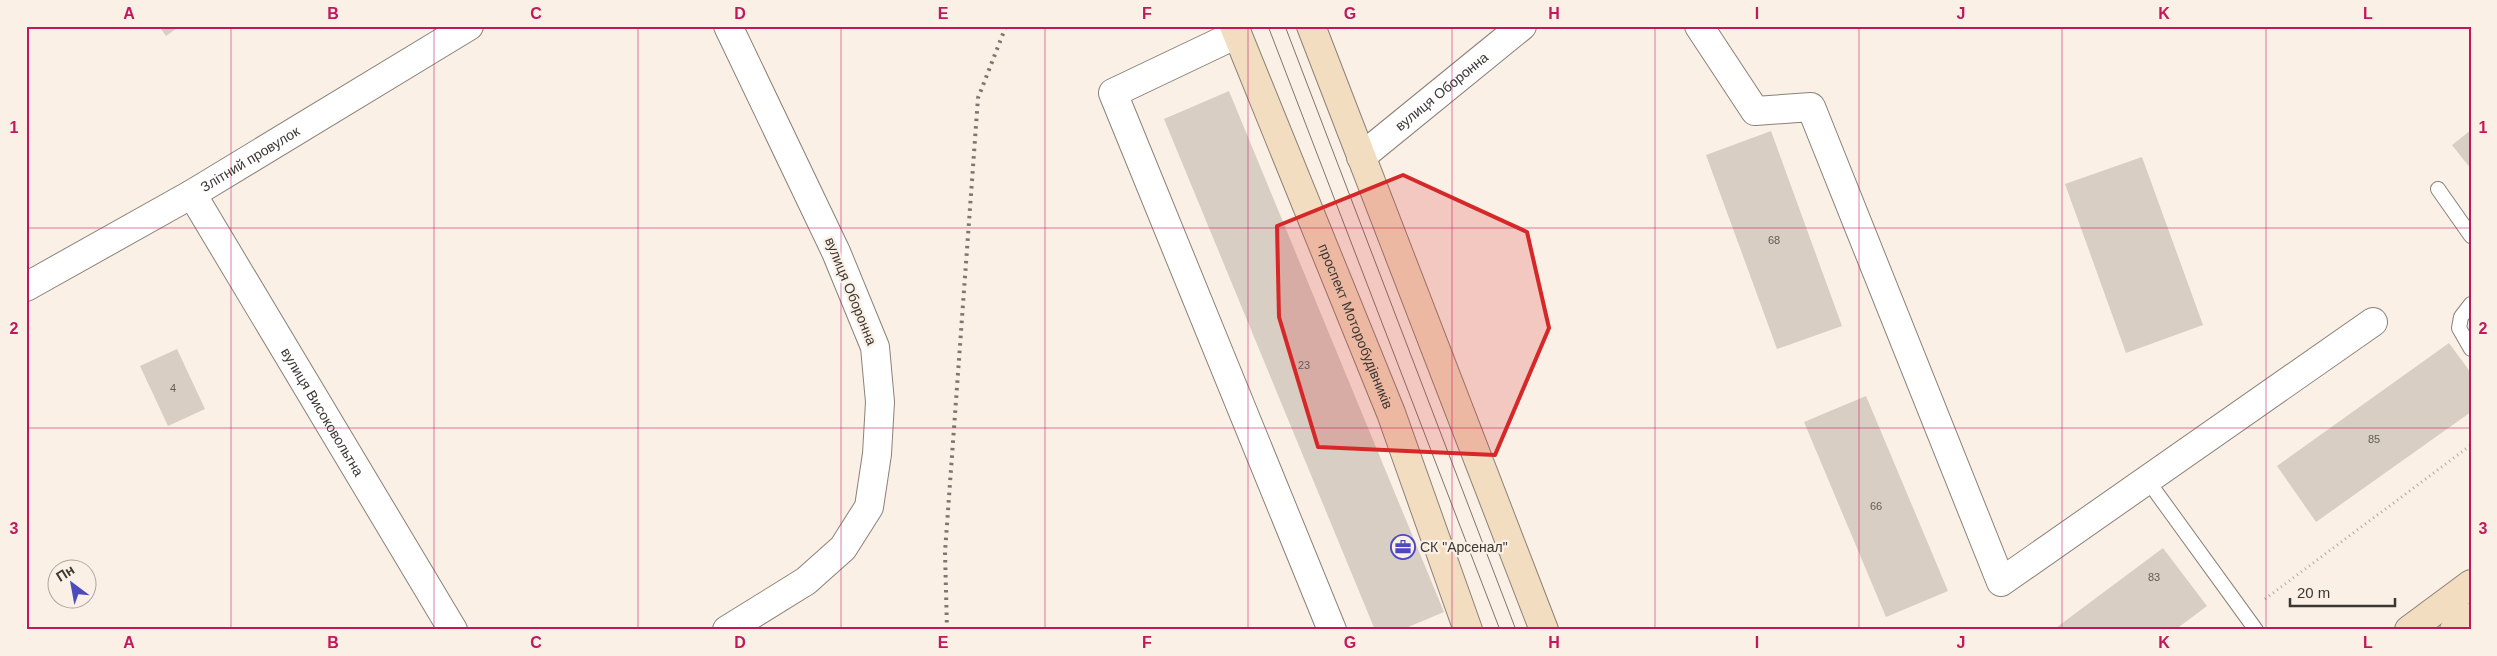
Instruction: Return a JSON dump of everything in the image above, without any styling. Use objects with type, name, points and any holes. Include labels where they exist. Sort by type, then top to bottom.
[{"type":"main road","points":[[1311,26],[1544,630]]},
{"type":"main road","name":"проспект Моторобудівників","points":[[1236,30],[1391,414],[1468,630]]},
{"type":"main road","points":[[2409,630],[2471,584]]},
{"type":"main road","points":[[2454,630],[2471,617]]},
{"type":"street","name":"Злітний провулок","points":[[26,287],[192,194],[469,26]]},
{"type":"street","name":"вулиця Оборонна","points":[[727,630],[806,581],[843,548],[869,507],[877,454],[880,402],[875,347],[836,252],[728,26]]},
{"type":"street","name":"вулиця Оборонна","points":[[1361,157],[1522,26]]},
{"type":"street","points":[[1699,26],[1755,111],[1811,107],[2001,582],[2373,322]]},
{"type":"street","points":[[1236,30],[1114,94],[1332,630]]},
{"type":"street","name":"вулиця Високовольтна","points":[[192,194],[453,630]]},
{"type":"lane","points":[[2438,189],[2471,236]]},
{"type":"lane","points":[[2471,304],[2461,317],[2458,328],[2471,348]]},
{"type":"lane","points":[[2148,481],[2256,630]]},
{"type":"path","points":[[2244,615],[2471,445]]},
{"type":"highlighted area","points":[[1403,175],[1527,232],[1549,328],[1495,455],[1318,447],[1279,317],[1277,226]]},
{"type":"building","points":[[159,26],[180,26],[166,36]]},
{"type":"building","points":[[1229,91],[1444,612],[1401,630],[1375,630],[1164,119]]},
{"type":"building","points":[[2471,130],[2471,169],[2452,145]]},
{"type":"building","points":[[1771,131],[1842,326],[1777,349],[1706,155]]},
{"type":"building","points":[[2142,157],[2203,325],[2126,353],[2065,184]]},
{"type":"building","points":[[2449,343],[2471,373],[2471,412],[2316,522],[2277,466]]},
{"type":"building","points":[[177,349],[205,409],[168,426],[140,366]]},
{"type":"building","points":[[1866,396],[1948,591],[1886,617],[1804,422]]},
{"type":"building","points":[[2163,548],[2207,606],[2175,630],[2053,630]]},
{"type":"tram line","points":[[1268,26],[1500,630]]},
{"type":"tram line","points":[[1285,26],[1516,630]]},
{"type":"railway","points":[[947,630],[945,552],[978,98],[1006,26]]},
{"type":"place","name":"СК \"Арсенал\"","points":[[1403,547]]}]
